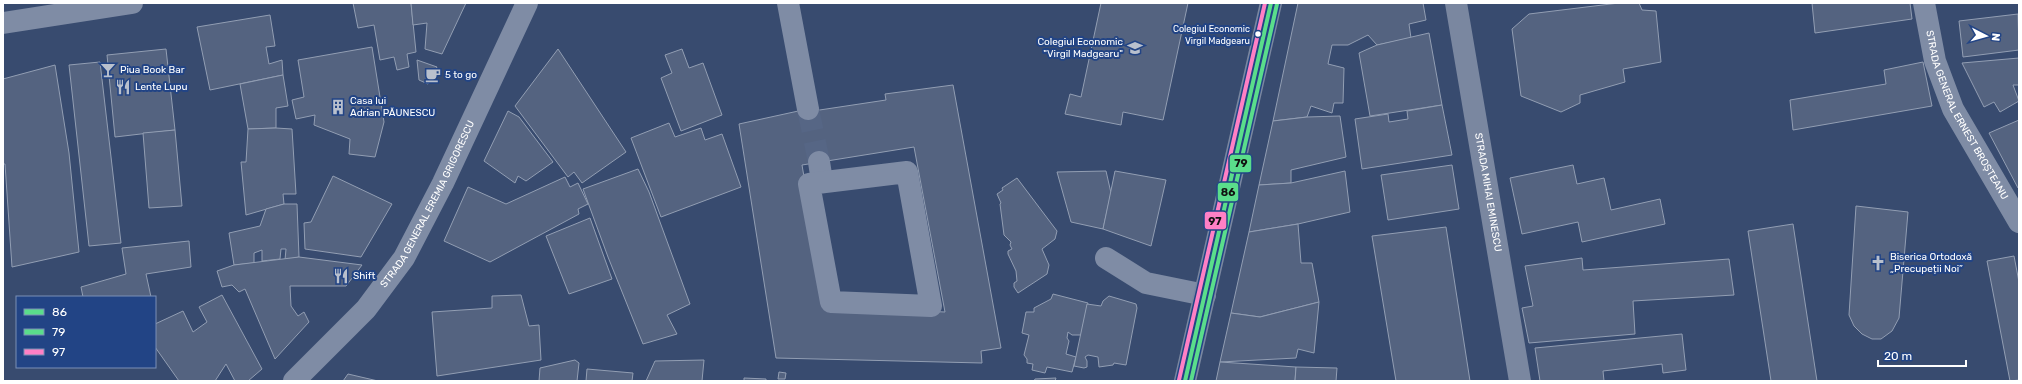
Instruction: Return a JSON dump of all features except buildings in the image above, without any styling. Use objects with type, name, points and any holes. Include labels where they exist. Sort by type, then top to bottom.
[{"type":"main road","points":[[1185,381],[1271,3]]},
{"type":"main road","name":"STRADA MIHAI EMINESCU","points":[[1456,3],[1520,381]]},
{"type":"street","points":[[4,19],[132,3]]},
{"type":"street","name":"STRADA GENERAL EREMIA GRIGORESCU","points":[[294,381],[366,309],[404,258],[443,184],[527,3]]},
{"type":"street","points":[[788,3],[808,109]]},
{"type":"street","name":"STRADA GENERAL ERNEST BROȘTEANU","points":[[1924,3],[1935,61],[1953,109],[2019,222]]},
{"type":"street","points":[[820,172],[907,172],[932,306],[831,302],[809,184],[820,172]]},
{"type":"street","points":[[1106,258],[1146,283],[1204,295]]},
{"type":"tunnel","points":[[808,109],[819,162]]},
{"type":"transit line","name":"97","points":[[1179,380],[1265,3]]},
{"type":"transit line","name":"86","points":[[1185,381],[1271,3]]},
{"type":"transit line","name":"79","points":[[1191,381],[1277,4]]},
{"type":"place","name":"Colegiul Economic Virgil Madgearu","points":[[1258,34]]},
{"type":"place","name":"Colegiul Economic \"Virgil Madgearu\"","points":[[1135,48]]},
{"type":"place","name":"Piua Book Bar","points":[[108,70]]},
{"type":"place","name":"5 to go","points":[[433,75]]},
{"type":"place","name":"Lente Lupu","points":[[123,87]]},
{"type":"place","name":"Casa lui Adrian PĂUNESCU","points":[[338,107]]},
{"type":"place","name":"Biserica Ortodoxă „Precupeții Noi”","points":[[1878,263]]},
{"type":"place","name":"Shift","points":[[341,276]]}]
